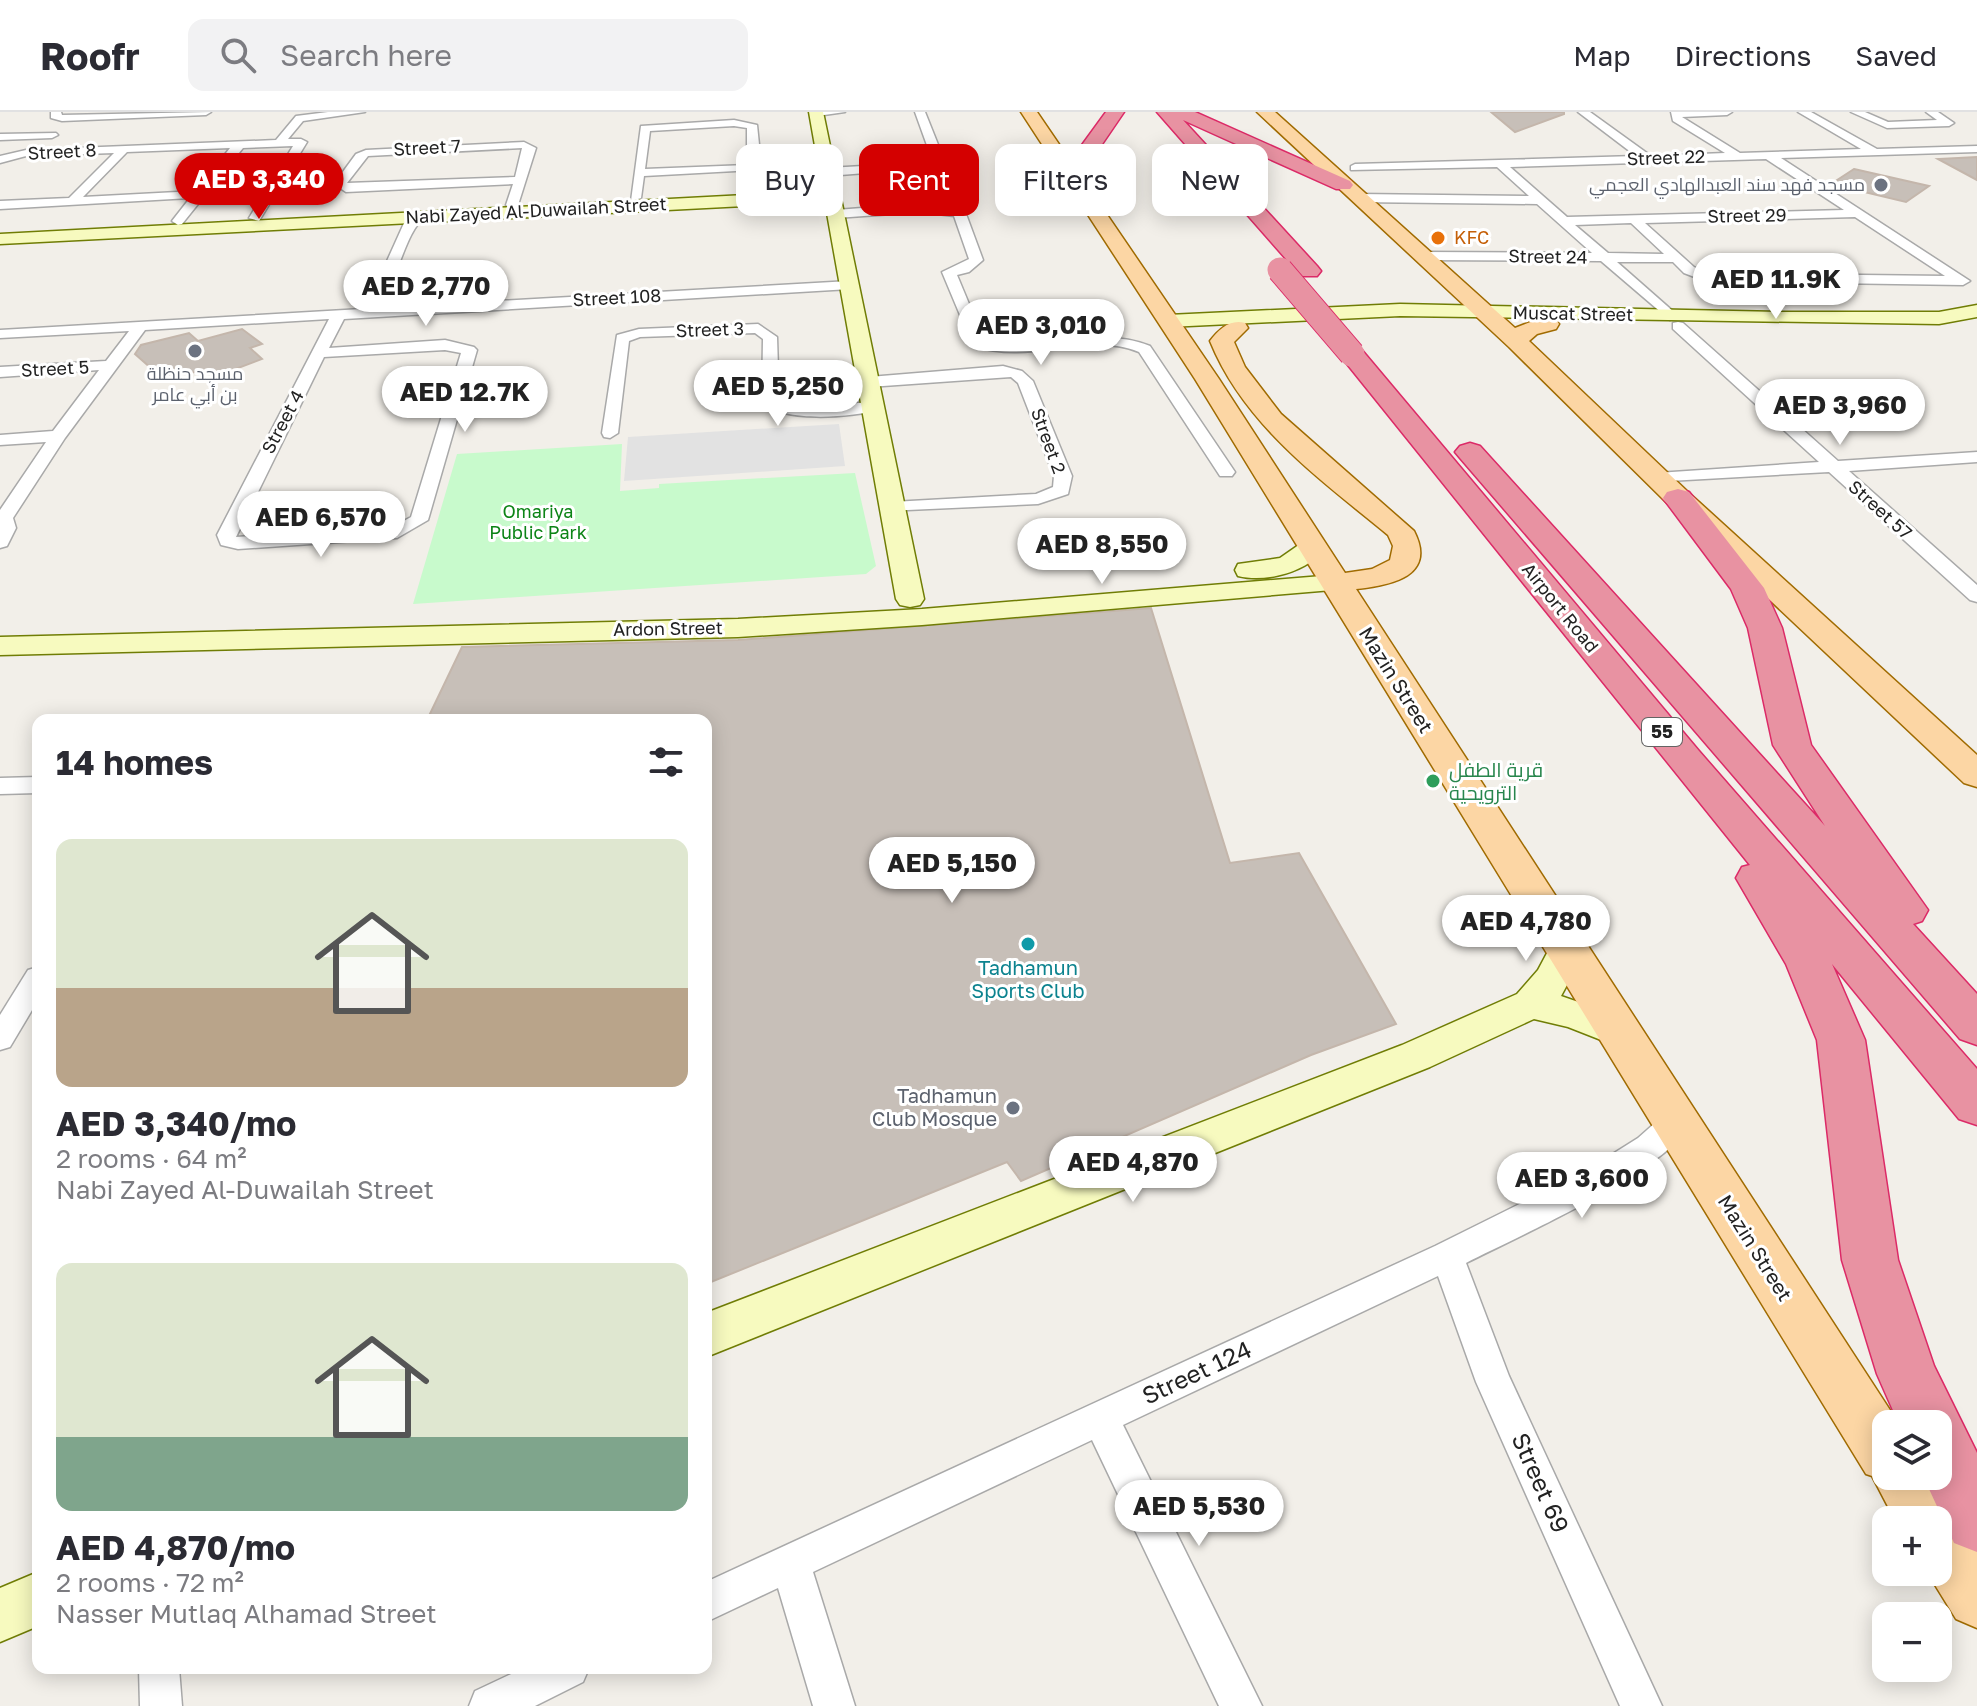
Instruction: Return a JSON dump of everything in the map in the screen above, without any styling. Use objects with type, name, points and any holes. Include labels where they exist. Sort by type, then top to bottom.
[{"type":"highway","points":[[1092,144],[1115,112]]},
{"type":"highway","name":"Airport Road","points":[[1142,112],[1270,259],[1367,353],[1977,1026]]},
{"type":"highway","name":"Airport Road","points":[[1166,112],[1309,271],[1367,353],[1685,760],[1977,1104]]},
{"type":"highway","points":[[1182,112],[1203,124],[1352,184]]},
{"type":"highway","points":[[1668,488],[1747,588],[1765,628],[1792,745],[1809,774],[1977,1009]]},
{"type":"highway","points":[[1685,760],[1808,962],[1841,1040],[1870,1260],[1907,1374],[1924,1410]]},
{"type":"highway","points":[[1952,1469],[1977,1520]]},
{"type":"main road","name":"Mazin Street","points":[[1029,112],[1050,144]]},
{"type":"main road","points":[[1265,112],[1352,184],[1421,256],[1491,311],[1517,342],[1668,488],[1977,775]]},
{"type":"main road","name":"Mazin Street","points":[[1097,216],[1224,406],[1872,1432]]},
{"type":"main road","points":[[1517,342],[1520,334],[1531,327],[1548,324]]},
{"type":"main road","points":[[1237,328],[1222,341],[1251,392],[1305,451],[1400,531],[1410,545],[1409,557],[1402,567],[1379,577],[1334,583]]},
{"type":"main road","points":[[1952,1558],[1977,1598]]},
{"type":"street","points":[[56,112],[55,116],[62,118],[206,112]]},
{"type":"street","points":[[281,141],[291,125],[300,118],[360,112]]},
{"type":"street","points":[[822,144],[816,113],[840,112]]},
{"type":"street","points":[[843,190],[937,165],[939,162],[920,112]]},
{"type":"street","points":[[1583,112],[1648,159]]},
{"type":"street","points":[[1727,112],[1674,116],[1737,156]]},
{"type":"street","points":[[1931,112],[1944,112]]},
{"type":"street","points":[[1855,114],[1887,125],[1949,123],[1931,112]]},
{"type":"street","points":[[1807,114],[1836,116]]},
{"type":"street","points":[[1807,114],[1875,152]]},
{"type":"street","points":[[635,198],[645,128],[734,123],[752,125],[755,164],[750,168],[640,173]]},
{"type":"street","points":[[277,125],[291,125]]},
{"type":"street","points":[[0,137],[64,134]]},
{"type":"street","points":[[254,222],[301,144],[281,141]]},
{"type":"street","name":"Street 8","points":[[0,160],[26,153],[281,141]]},
{"type":"street","name":"Street 7","points":[[512,205],[530,148],[515,144],[375,151],[360,156],[340,184],[355,188],[519,180]]},
{"type":"street","points":[[178,221],[239,145]]},
{"type":"street","name":"Street 8","points":[[72,201],[124,149]]},
{"type":"street","name":"Street 22","points":[[1352,184],[1500,164],[1977,149]]},
{"type":"street","points":[[1768,155],[1968,283],[1977,295]]},
{"type":"street","name":"Street 57","points":[[1500,164],[1977,596]]},
{"type":"street","points":[[1352,184],[1542,200]]},
{"type":"street","points":[[0,205],[199,194]]},
{"type":"street","points":[[843,195],[956,211],[960,214],[976,260],[964,269],[949,272],[978,343],[989,348],[1013,350],[1134,342],[1145,349],[1226,472]]},
{"type":"street","name":"Nabi Zayed Al-Duwailah Street","points":[[293,220],[398,229],[419,216],[736,197]]},
{"type":"street","name":"Nabi Zayed Al-Duwailah Street","points":[[0,239],[512,205],[635,198],[708,198]]},
{"type":"street","name":"Street 29","points":[[1566,221],[1861,213]]},
{"type":"street","points":[[836,216],[910,599]]},
{"type":"street","points":[[1634,219],[1675,258],[1697,273],[1723,279],[1968,283]]},
{"type":"street","name":"Nabi Zayed Al-Duwailah Street","points":[[0,230],[178,221],[254,222]]},
{"type":"street","points":[[362,313],[384,283],[398,229]]},
{"type":"street","points":[[362,313],[369,284],[398,229]]},
{"type":"street","name":"Street 24","points":[[1421,256],[1675,258]]},
{"type":"street","points":[[369,284],[384,283]]},
{"type":"street","name":"Street 108","points":[[0,334],[850,285]]},
{"type":"street","name":"Muscat Street","points":[[1171,326],[1333,311],[1491,311],[1977,332]]},
{"type":"street","name":"Muscat Street","points":[[1171,326],[1237,328],[1491,311],[1548,324],[1674,321]]},
{"type":"street","points":[[1977,312],[1977,321]]},
{"type":"street","name":"Muscat Street","points":[[1782,324],[1939,318],[1977,312]]},
{"type":"street","name":"Street 4","points":[[322,353],[445,345],[469,350],[419,520],[397,532],[238,543],[228,541],[226,535],[266,454],[322,353],[339,314]]},
{"type":"street","name":"Street 5","points":[[0,542],[7,528],[2,518],[140,326]]},
{"type":"street","name":"Street 3","points":[[610,433],[622,338],[639,333],[758,328],[770,337],[773,404],[799,412],[873,407]]},
{"type":"street","name":"Street 5","points":[[0,372],[110,365]]},
{"type":"street","name":"Street 2","points":[[869,382],[1003,371],[1016,374],[1025,381],[1063,476],[1062,490],[1038,499],[892,507]]},
{"type":"street","points":[[1185,410],[1224,406]]},
{"type":"street","points":[[0,440],[58,436]]},
{"type":"street","points":[[1668,488],[1831,467],[1977,457]]},
{"type":"street","name":"Ardon Street","points":[[741,617],[910,599],[1070,596],[1277,568],[1312,548]]},
{"type":"street","name":"Ardon Street","points":[[0,626],[312,627],[741,617],[1334,583]]},
{"type":"street","name":"Ardon Street","points":[[0,646],[312,627]]},
{"type":"street","points":[[0,786],[32,785]]},
{"type":"street","points":[[712,1333],[1402,1061],[1531,1004],[1553,979],[1567,950]]},
{"type":"street","points":[[0,1039],[32,987]]},
{"type":"street","points":[[1531,1004],[1575,1014],[1619,1032]]},
{"type":"street","name":"Street 124","points":[[712,1599],[1447,1256],[1595,1182],[1649,1147],[1676,1123]]},
{"type":"street","name":"Street 69","points":[[1447,1256],[1494,1382],[1641,1706]]},
{"type":"street","points":[[1100,1418],[1241,1706]]},
{"type":"street","points":[[790,1562],[834,1706]]},
{"type":"street","points":[[0,1615],[32,1602]]},
{"type":"street","points":[[159,1674],[161,1706]]},
{"type":"street","points":[[490,1706],[557,1674]]},
{"type":"green space","name":"Omariya Public Park","points":[[622,444],[620,491],[659,488],[659,484],[855,473],[876,566],[866,574],[413,604],[457,454]]},
{"type":"shaded area","points":[[839,424],[845,466],[624,481],[628,437]]},
{"type":"building","points":[[1491,112],[1564,112],[1564,114],[1515,132]]},
{"type":"building","points":[[1977,157],[1977,180],[1938,159]]},
{"type":"building","name":"مسجد فهد سند العبدالهادي العجمي","points":[[1854,169],[1929,186],[1906,202],[1831,184]]},
{"type":"building","points":[[1051,305],[1077,318],[1021,336],[995,323]]},
{"type":"building","name":"مسجد حنظلة بن أبي عامر","points":[[242,329],[262,344],[250,348],[262,359],[225,373],[209,370],[161,377],[135,354],[141,345],[189,333],[198,341]]},
{"type":"building","name":"Tadhamun Sports Club","points":[[1151,608],[1230,863],[1299,853],[1396,1024],[1311,1055],[1021,1181],[1007,1162],[712,1282],[712,714],[430,714],[462,647],[738,640]]},
{"type":"place","name":"مسجد فهد سند العبدالهادي العجمي","points":[[1881,185]]},
{"type":"place","name":"KFC","points":[[1438,238]]},
{"type":"place","name":"مسجد حنظلة بن أبي عامر","points":[[195,351]]},
{"type":"place","name":"قرية الطفل الترويحية","points":[[1433,781]]},
{"type":"place","name":"Tadhamun Sports Club","points":[[1028,944]]},
{"type":"place","name":"Tadhamun Club Mosque","points":[[1013,1108]]}]
